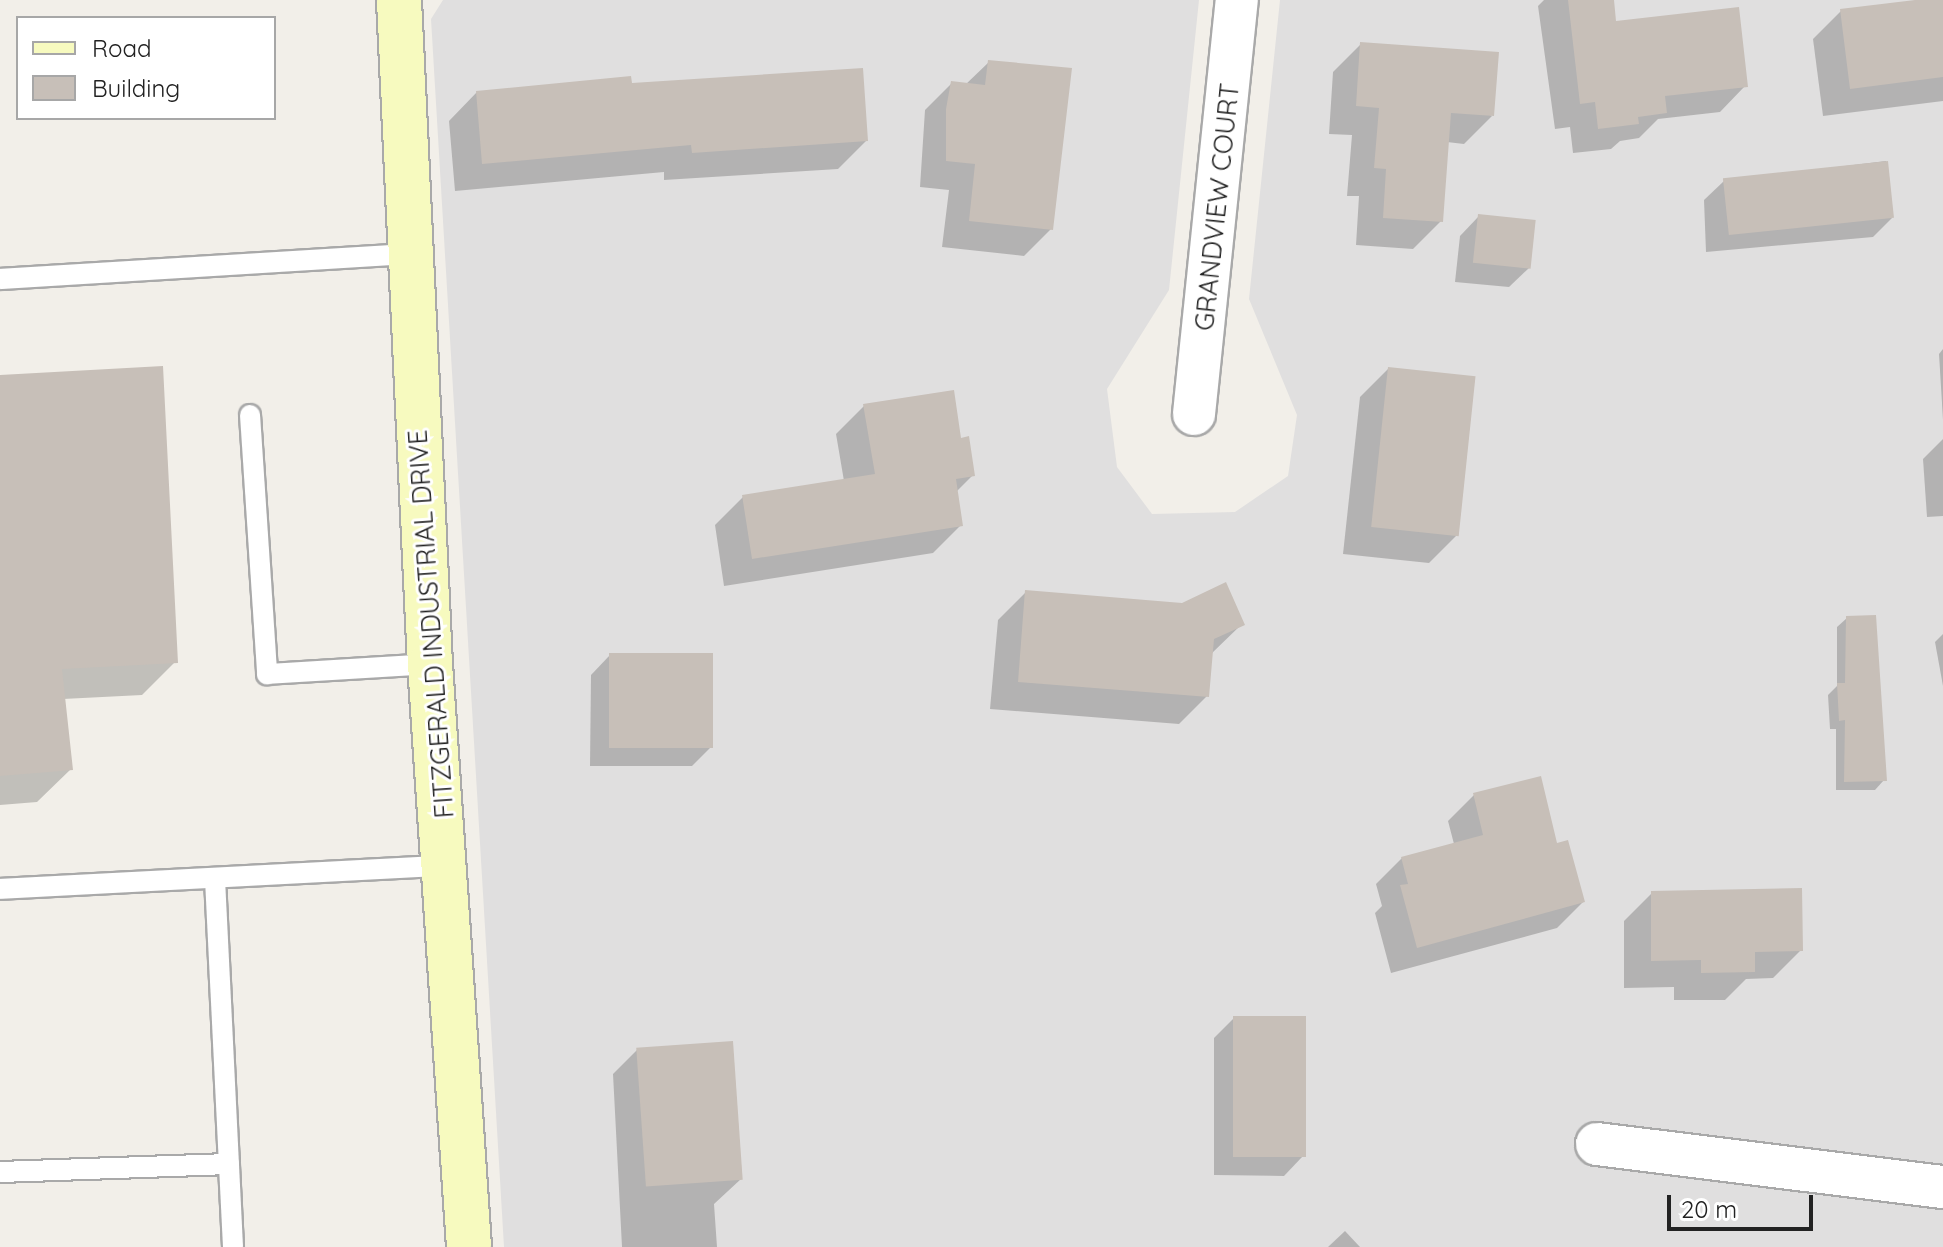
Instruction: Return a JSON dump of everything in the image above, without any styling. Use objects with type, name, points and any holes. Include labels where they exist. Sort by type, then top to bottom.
[{"type":"street","name":"FITZGERALD INDUSTRIAL DRIVE","points":[[399,0],[430,664],[446,866],[469,1247]]},
{"type":"street","name":"GRANDVIEW COURT","points":[[1194,414],[1237,0]]},
{"type":"street","points":[[1597,1144],[1943,1187]]},
{"type":"lane","points":[[0,279],[410,254]]},
{"type":"lane","points":[[250,415],[267,674],[430,664]]},
{"type":"lane","points":[[0,889],[446,866]]},
{"type":"lane","points":[[215,879],[233,1247]]},
{"type":"lane","points":[[0,1172],[229,1164]]},
{"type":"shaded area","points":[[443,0],[1199,0],[1169,290],[1107,389],[1117,467],[1152,514],[1235,512],[1288,476],[1297,415],[1249,299],[1280,0],[1943,0],[1943,1247],[504,1247],[431,19]]},
{"type":"building","points":[[1568,0],[1614,0],[1616,21],[1739,7],[1748,87],[1665,96],[1667,113],[1638,117],[1639,124],[1598,129],[1595,102],[1580,104]]},
{"type":"building","points":[[1915,0],[1943,0],[1943,77],[1850,89],[1840,9]]},
{"type":"building","points":[[1360,42],[1499,52],[1494,116],[1451,113],[1443,222],[1383,218],[1386,169],[1374,168],[1379,108],[1356,106]]},
{"type":"building","points":[[988,60],[1072,68],[1053,230],[969,221],[975,164],[946,161],[946,109],[951,81],[985,85]]},
{"type":"building","points":[[863,68],[868,141],[692,153],[691,145],[482,164],[476,91],[631,76],[632,83]]},
{"type":"building","points":[[1888,161],[1894,218],[1729,235],[1723,178]]},
{"type":"building","points":[[1478,214],[1536,220],[1531,269],[1473,263]]},
{"type":"building","points":[[163,366],[178,663],[62,669],[73,770],[0,776],[0,375]]},
{"type":"building","points":[[1388,367],[1476,376],[1459,536],[1371,527]]},
{"type":"building","points":[[954,390],[961,438],[969,436],[975,476],[956,479],[963,526],[752,559],[742,495],[875,474],[863,404]]},
{"type":"building","points":[[1226,582],[1245,625],[1214,639],[1209,697],[1018,682],[1025,590],[1182,603]]},
{"type":"building","points":[[1876,615],[1887,781],[1844,782],[1845,720],[1839,721],[1837,683],[1845,683],[1846,616]]},
{"type":"building","points":[[609,653],[713,653],[713,748],[609,748]]},
{"type":"building","points":[[1541,776],[1557,843],[1568,840],[1585,902],[1417,948],[1400,885],[1408,884],[1401,857],[1483,835],[1473,793]]},
{"type":"building","points":[[1802,888],[1803,951],[1755,952],[1755,972],[1701,973],[1701,960],[1651,961],[1651,891]]},
{"type":"building","points":[[1233,1016],[1306,1016],[1306,1157],[1233,1157]]},
{"type":"building","points":[[733,1041],[743,1180],[646,1186],[636,1048]]}]
